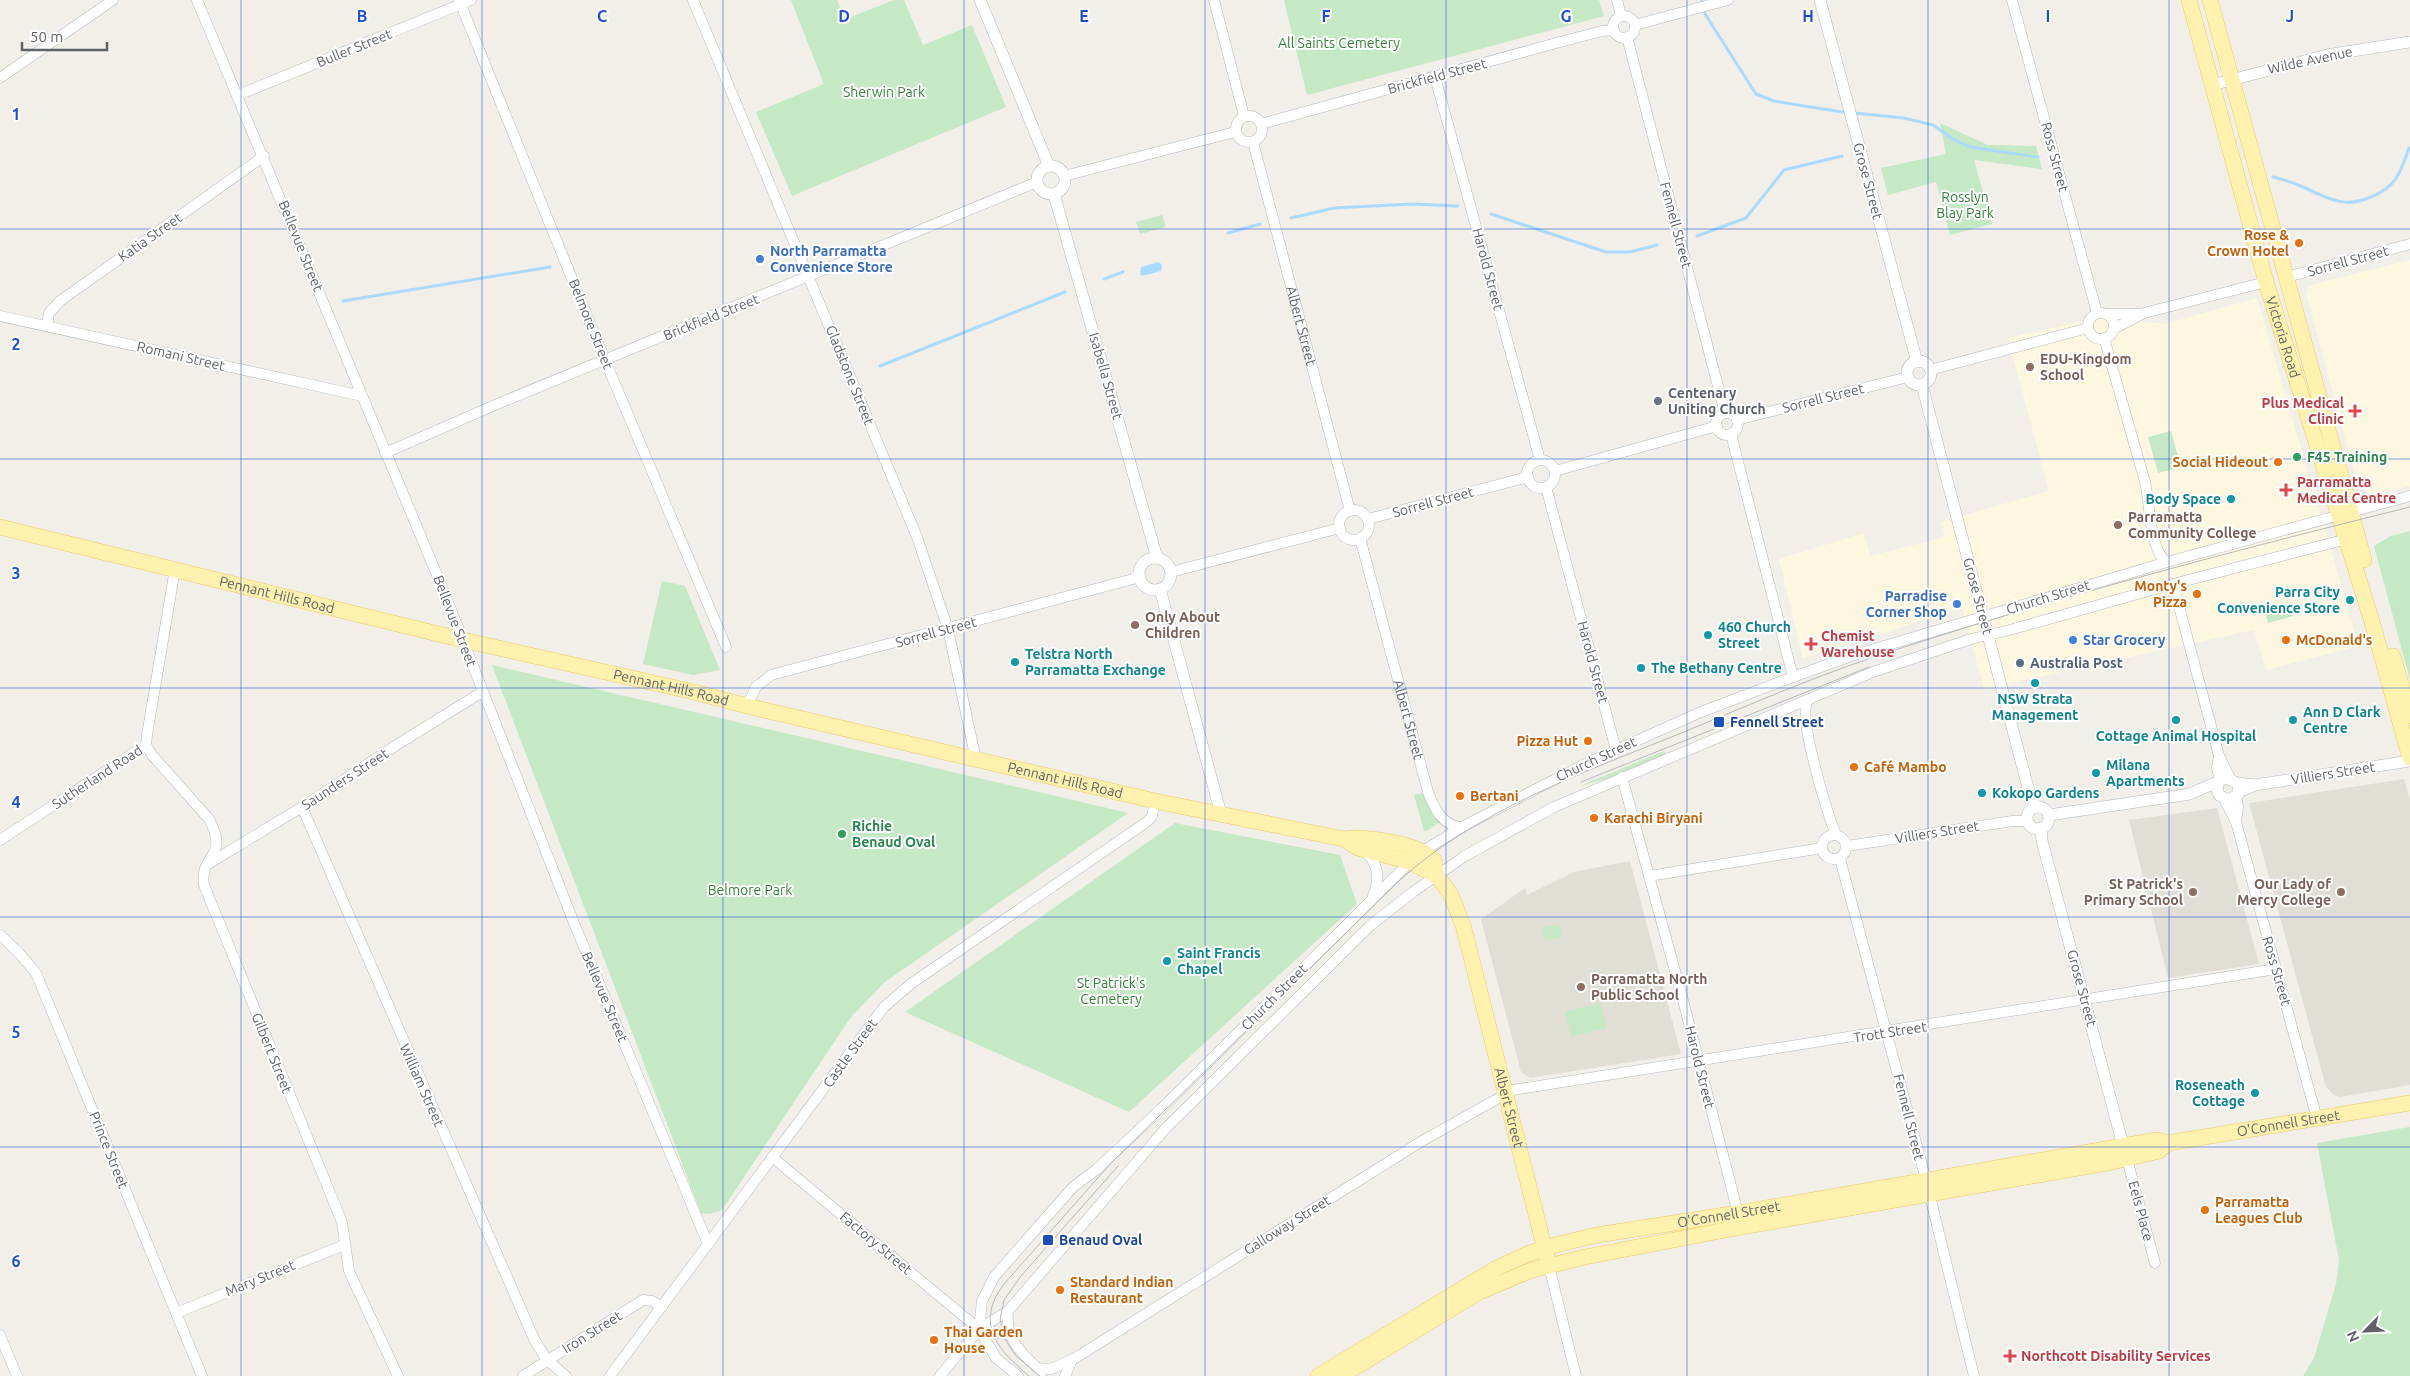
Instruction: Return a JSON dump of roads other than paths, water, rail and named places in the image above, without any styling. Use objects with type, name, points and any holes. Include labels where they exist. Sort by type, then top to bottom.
[{"type":"main road","name":"Victoria Road","points":[[2189,0],[2266,282],[2345,513],[2410,716]]},
{"type":"main road","name":"Victoria Road","points":[[2210,0],[2286,277],[2345,513],[2347,539],[2410,760]]},
{"type":"main road","name":"Pennant Hills Road","points":[[0,526],[463,640],[694,692],[1155,801],[1344,839],[1359,837],[1422,851]]},
{"type":"main road","name":"Pennant Hills Road","points":[[1344,839],[1358,848],[1410,862],[1437,876]]},
{"type":"main road","name":"Albert Street","points":[[1422,851],[1434,860],[1437,876],[1450,893],[1463,925],[1504,1094],[1549,1266]]},
{"type":"main road","name":"O'Connell Street","points":[[1341,1376],[1479,1292],[1507,1279],[1549,1266],[1928,1187],[2125,1153],[2157,1140],[2168,1143],[2410,1103]]},
{"type":"main road","name":"O'Connell Street","points":[[1318,1376],[1495,1269],[1527,1254],[1597,1235],[1738,1213],[1928,1187]]},
{"type":"street","points":[[0,78],[113,0]]},
{"type":"street","name":"Bellevue Street","points":[[197,0],[264,156],[463,640],[574,923],[708,1244]]},
{"type":"street","name":"Buller Street","points":[[238,95],[459,2],[471,0]]},
{"type":"street","name":"Gladstone Street","points":[[693,0],[917,537],[948,629],[976,760]]},
{"type":"street","points":[[980,0],[1050,166]]},
{"type":"street","points":[[1214,0],[1244,116]]},
{"type":"street","points":[[1617,0],[1621,16]]},
{"type":"street","points":[[1635,25],[1728,0]]},
{"type":"street","name":"Grose Street","points":[[1820,0],[1917,362]]},
{"type":"street","name":"Ross Street","points":[[2012,0],[2102,314]]},
{"type":"street","name":"Belmore Street","points":[[459,2],[605,360],[726,647]]},
{"type":"street","points":[[1621,16],[1628,16],[1635,25],[1633,33],[1627,38],[1617,35],[1614,30],[1614,22],[1621,16]]},
{"type":"street","name":"Brickfield Street","points":[[1261,124],[1602,31],[1614,30]]},
{"type":"street","name":"Fennell Street","points":[[1627,38],[1725,413]]},
{"type":"street","name":"Wilde Avenue","points":[[2212,85],[2327,55],[2410,42]]},
{"type":"street","name":"Harold Street","points":[[1435,77],[1540,460]]},
{"type":"street","points":[[1244,116],[1256,118],[1261,124],[1260,136],[1253,142],[1240,139],[1236,132],[1236,124],[1244,116]]},
{"type":"street","points":[[1064,176],[1236,132]]},
{"type":"street","name":"Albert Street","points":[[1253,142],[1350,511]]},
{"type":"street","name":"Katia Street","points":[[47,326],[49,313],[60,301],[264,156]]},
{"type":"street","points":[[1050,166],[1059,168],[1064,176],[1064,185],[1054,194],[1045,193],[1037,182],[1038,174],[1050,166]]},
{"type":"street","name":"Brickfield Street","points":[[385,453],[605,360],[810,278],[1037,182]]},
{"type":"street","name":"Isabella Street","points":[[1054,194],[1157,558]]},
{"type":"street","name":"Sorrell Street","points":[[2286,277],[2410,244]]},
{"type":"street","points":[[2088,328],[2091,318],[2102,314],[2140,314],[2266,282]]},
{"type":"street","points":[[2102,314],[2112,320],[2113,329]]},
{"type":"street","points":[[2104,338],[2113,329],[2140,314]]},
{"type":"street","name":"Romani Street","points":[[0,316],[362,396]]},
{"type":"street","points":[[2088,328],[2094,337],[2104,338]]},
{"type":"street","points":[[1930,370],[2088,328]]},
{"type":"street","points":[[2104,338],[2150,501],[2149,518],[2158,552],[2167,562]]},
{"type":"street","points":[[1917,362],[1926,364],[1930,370],[1929,380],[1922,385],[1912,383],[1908,376],[1909,367],[1917,362]]},
{"type":"street","name":"Sorrell Street","points":[[1737,420],[1908,376]]},
{"type":"street","name":"Grose Street","points":[[1922,385],[2030,795],[2036,806]]},
{"type":"street","points":[[1725,413],[1732,415],[1737,420],[1738,427],[1731,434],[1721,432],[1717,426],[1718,419],[1725,413]]},
{"type":"street","points":[[1555,471],[1717,426]]},
{"type":"street","points":[[1731,434],[1793,677]]},
{"type":"street","points":[[1540,460],[1548,462],[1555,471],[1553,481],[1546,487],[1536,487],[1528,477],[1530,466],[1540,460]]},
{"type":"street","name":"Sorrell Street","points":[[1368,519],[1528,477]]},
{"type":"street","name":"Harold Street","points":[[1546,487],[1616,750]]},
{"type":"street","name":"Church Street","points":[[980,1329],[982,1301],[994,1277],[1073,1187],[1097,1169],[1160,1111],[1410,862],[1422,851],[1462,827],[1531,790],[1701,712],[1854,655],[2167,562],[2410,496]]},
{"type":"street","points":[[1350,511],[1359,511],[1368,519],[1368,531],[1356,540],[1346,538],[1340,528],[1342,517],[1350,511]]},
{"type":"street","points":[[1171,572],[1340,528]]},
{"type":"street","name":"Albert Street","points":[[1360,538],[1424,782],[1432,802],[1442,818],[1454,826],[1462,827]]},
{"type":"street","name":"Church Street","points":[[940,1376],[980,1329],[1008,1311],[1166,1128],[1371,925],[1465,856],[1554,807],[1873,672],[1988,634],[2006,631],[2174,584],[2347,539]]},
{"type":"street","points":[[1157,558],[1165,562],[1171,572],[1167,584],[1160,589],[1149,589],[1145,586],[1139,575],[1145,562],[1157,558]]},
{"type":"street","name":"Sutherland Road","points":[[0,840],[146,745],[152,697],[175,569]]},
{"type":"street","name":"Sorrell Street","points":[[747,706],[756,687],[771,675],[1133,579],[1139,575]]},
{"type":"street","points":[[2174,584],[2219,756],[2217,768],[2230,786],[2238,807],[2236,822]]},
{"type":"street","points":[[1160,589],[1221,814]]},
{"type":"street","name":"Saunders Street","points":[[207,864],[302,808],[394,746],[482,692]]},
{"type":"street","points":[[1807,701],[1805,717],[1836,835],[1844,840],[1847,846],[1845,854],[1840,859],[1828,858],[1822,848]]},
{"type":"street","name":"Gilbert Street","points":[[146,745],[152,756],[209,819],[215,831],[218,842],[203,877],[207,893],[342,1222],[349,1271],[398,1376]]},
{"type":"street","name":"Villiers Street","points":[[2230,786],[2255,785],[2410,760]]},
{"type":"street","name":"Harold Street","points":[[1622,777],[1738,1213]]},
{"type":"street","points":[[2049,815],[2190,794],[2230,786]]},
{"type":"street","points":[[2230,786],[2217,789],[2236,822]]},
{"type":"street","points":[[2190,794],[2232,800],[2230,786]]},
{"type":"street","name":"Castle Street","points":[[610,1376],[870,1025],[898,993],[1148,820],[1152,816],[1155,801]]},
{"type":"street","points":[[2036,806],[2045,808],[2049,815],[2048,823],[2041,828],[2033,828],[2027,821],[2029,810],[2036,806]]},
{"type":"street","name":"William Street","points":[[302,808],[530,1330],[547,1360]]},
{"type":"street","name":"Villiers Street","points":[[1847,846],[2013,821],[2027,821]]},
{"type":"street","name":"Ross Street","points":[[2236,822],[2317,1119]]},
{"type":"street","name":"Grose Street","points":[[2041,828],[2042,841],[2125,1153]]},
{"type":"street","points":[[1822,848],[1827,837],[1836,835]]},
{"type":"street","points":[[1358,848],[1367,854],[1377,868],[1376,887],[1371,902]]},
{"type":"street","points":[[1649,876],[1822,848]]},
{"type":"street","name":"Fennell Street","points":[[1840,859],[1928,1187],[1974,1376]]},
{"type":"street","name":"Prince Street","points":[[0,935],[36,973],[202,1376]]},
{"type":"street","name":"Trott Street","points":[[1504,1094],[1518,1089],[1888,1033],[2276,969]]},
{"type":"street","name":"Galloway Street","points":[[1037,1368],[1050,1370],[1072,1360],[1414,1146],[1504,1094]]},
{"type":"street","name":"Eels Place","points":[[2125,1153],[2154,1263]]},
{"type":"street","name":"Factory Street","points":[[772,1157],[980,1329],[996,1358],[1018,1376]]},
{"type":"street","name":"Mary Street","points":[[176,1312],[344,1244]]},
{"type":"street","name":"Albert Street","points":[[1549,1266],[1576,1376]]},
{"type":"street","name":"Iron Street","points":[[523,1376],[643,1300],[652,1301],[662,1307]]},
{"type":"street","points":[[1008,1311],[1010,1335],[1016,1348],[1047,1376]]},
{"type":"street","name":"Factory Street","points":[[980,1329],[1010,1335]]},
{"type":"street","points":[[0,1335],[17,1376]]},
{"type":"street","points":[[547,1360],[566,1376]]},
{"type":"street","points":[[1064,1376],[1072,1360]]},
{"type":"water","points":[[1159,262],[1162,265],[1161,271],[1142,276],[1140,274],[1141,267]]},
{"type":"waterway","points":[[1702,0],[1705,14],[1756,94],[1774,101],[1848,113]]},
{"type":"waterway","points":[[1854,113],[1904,118],[1933,125],[1953,139],[1970,147],[2038,157]]},
{"type":"waterway","points":[[2273,177],[2292,182],[2334,200],[2342,202],[2360,201],[2380,193],[2392,183],[2400,172],[2409,148]]},
{"type":"waterway","points":[[1697,236],[1746,218],[1784,170],[1842,156]]},
{"type":"waterway","points":[[1291,218],[1334,208],[1412,204],[1458,206]]},
{"type":"waterway","points":[[1491,214],[1606,252],[1630,252],[1657,245]]},
{"type":"waterway","points":[[1228,233],[1260,224]]},
{"type":"waterway","points":[[343,301],[550,267]]},
{"type":"waterway","points":[[1104,279],[1123,272]]},
{"type":"waterway","points":[[880,366],[1065,292]]},
{"type":"tram line","points":[[1029,1376],[1000,1346],[991,1324],[991,1312],[995,1298],[1004,1284],[1111,1163],[1401,879],[1431,855],[1464,833],[1498,813],[1570,778],[1798,685],[1871,658],[2004,616],[2139,577],[2410,507]]},
{"type":"tram line","points":[[1581,782],[1869,667]]},
{"type":"tram line","points":[[1040,1376],[1016,1356],[1006,1341],[1000,1320],[1004,1300],[1021,1276],[1118,1166]]},
{"type":"place","name":"Rose & Crown Hotel","points":[[2299,243]]},
{"type":"place","name":"North Parramatta Convenience Store","points":[[760,259]]},
{"type":"place","name":"EDU-Kingdom School","points":[[2030,367]]},
{"type":"place","name":"Centenary Uniting Church","points":[[1658,401]]},
{"type":"place","name":"Plus Medical Clinic","points":[[2355,411]]},
{"type":"place","name":"F45 Training","points":[[2297,457]]},
{"type":"place","name":"Social Hideout","points":[[2278,462]]},
{"type":"place","name":"Parramatta Medical Centre","points":[[2286,490]]},
{"type":"place","name":"Body Space","points":[[2231,499]]},
{"type":"place","name":"Parramatta Community College","points":[[2118,525]]},
{"type":"place","name":"Monty's Pizza","points":[[2197,594]]},
{"type":"place","name":"Parra City Convenience Store","points":[[2350,600]]},
{"type":"place","name":"Parradise Corner Shop","points":[[1957,604]]},
{"type":"place","name":"Only About Children","points":[[1135,625]]},
{"type":"place","name":"460 Church Street","points":[[1708,635]]},
{"type":"place","name":"Star Grocery","points":[[2073,640]]},
{"type":"place","name":"McDonald's","points":[[2286,640]]},
{"type":"place","name":"Chemist Warehouse","points":[[1811,644]]},
{"type":"place","name":"Telstra North Parramatta Exchange","points":[[1015,662]]},
{"type":"place","name":"Australia Post","points":[[2020,663]]},
{"type":"place","name":"The Bethany Centre","points":[[1641,668]]},
{"type":"place","name":"NSW Strata Management","points":[[2035,683]]},
{"type":"place","name":"Cottage Animal Hospital","points":[[2176,720]]},
{"type":"place","name":"Ann D Clark Centre","points":[[2293,720]]},
{"type":"place","name":"Fennell Street","points":[[1719,722]]},
{"type":"place","name":"Pizza Hut","points":[[1588,741]]},
{"type":"place","name":"Café Mambo","points":[[1854,767]]},
{"type":"place","name":"Milana Apartments","points":[[2096,773]]},
{"type":"place","name":"Kokopo Gardens","points":[[1982,793]]},
{"type":"place","name":"Bertani","points":[[1460,796]]},
{"type":"place","name":"Karachi Biryani","points":[[1594,818]]},
{"type":"place","name":"Richie Benaud Oval","points":[[842,834]]},
{"type":"place","name":"St Patrick's Primary School","points":[[2193,892]]},
{"type":"place","name":"Our Lady of Mercy College","points":[[2341,892]]},
{"type":"place","name":"Saint Francis Chapel","points":[[1167,961]]},
{"type":"place","name":"Parramatta North Public School","points":[[1581,987]]},
{"type":"place","name":"Roseneath Cottage","points":[[2255,1093]]},
{"type":"place","name":"Parramatta Leagues Club","points":[[2205,1210]]},
{"type":"place","name":"Benaud Oval","points":[[1048,1240]]},
{"type":"place","name":"Standard Indian Restaurant","points":[[1060,1290]]},
{"type":"place","name":"Thai Garden House","points":[[934,1340]]},
{"type":"place","name":"Northcott Disability Services","points":[[2010,1356]]},
{"type":"park label","name":"All Saints Cemetery","points":[[1339,43]]},
{"type":"park label","name":"Sherwin Park","points":[[884,92]]},
{"type":"park label","name":"Rosslyn Blay Park","points":[[1965,206]]},
{"type":"park label","name":"Belmore Park","points":[[750,890]]},
{"type":"park label","name":"St Patrick's Cemetery","points":[[1111,992]]}]
